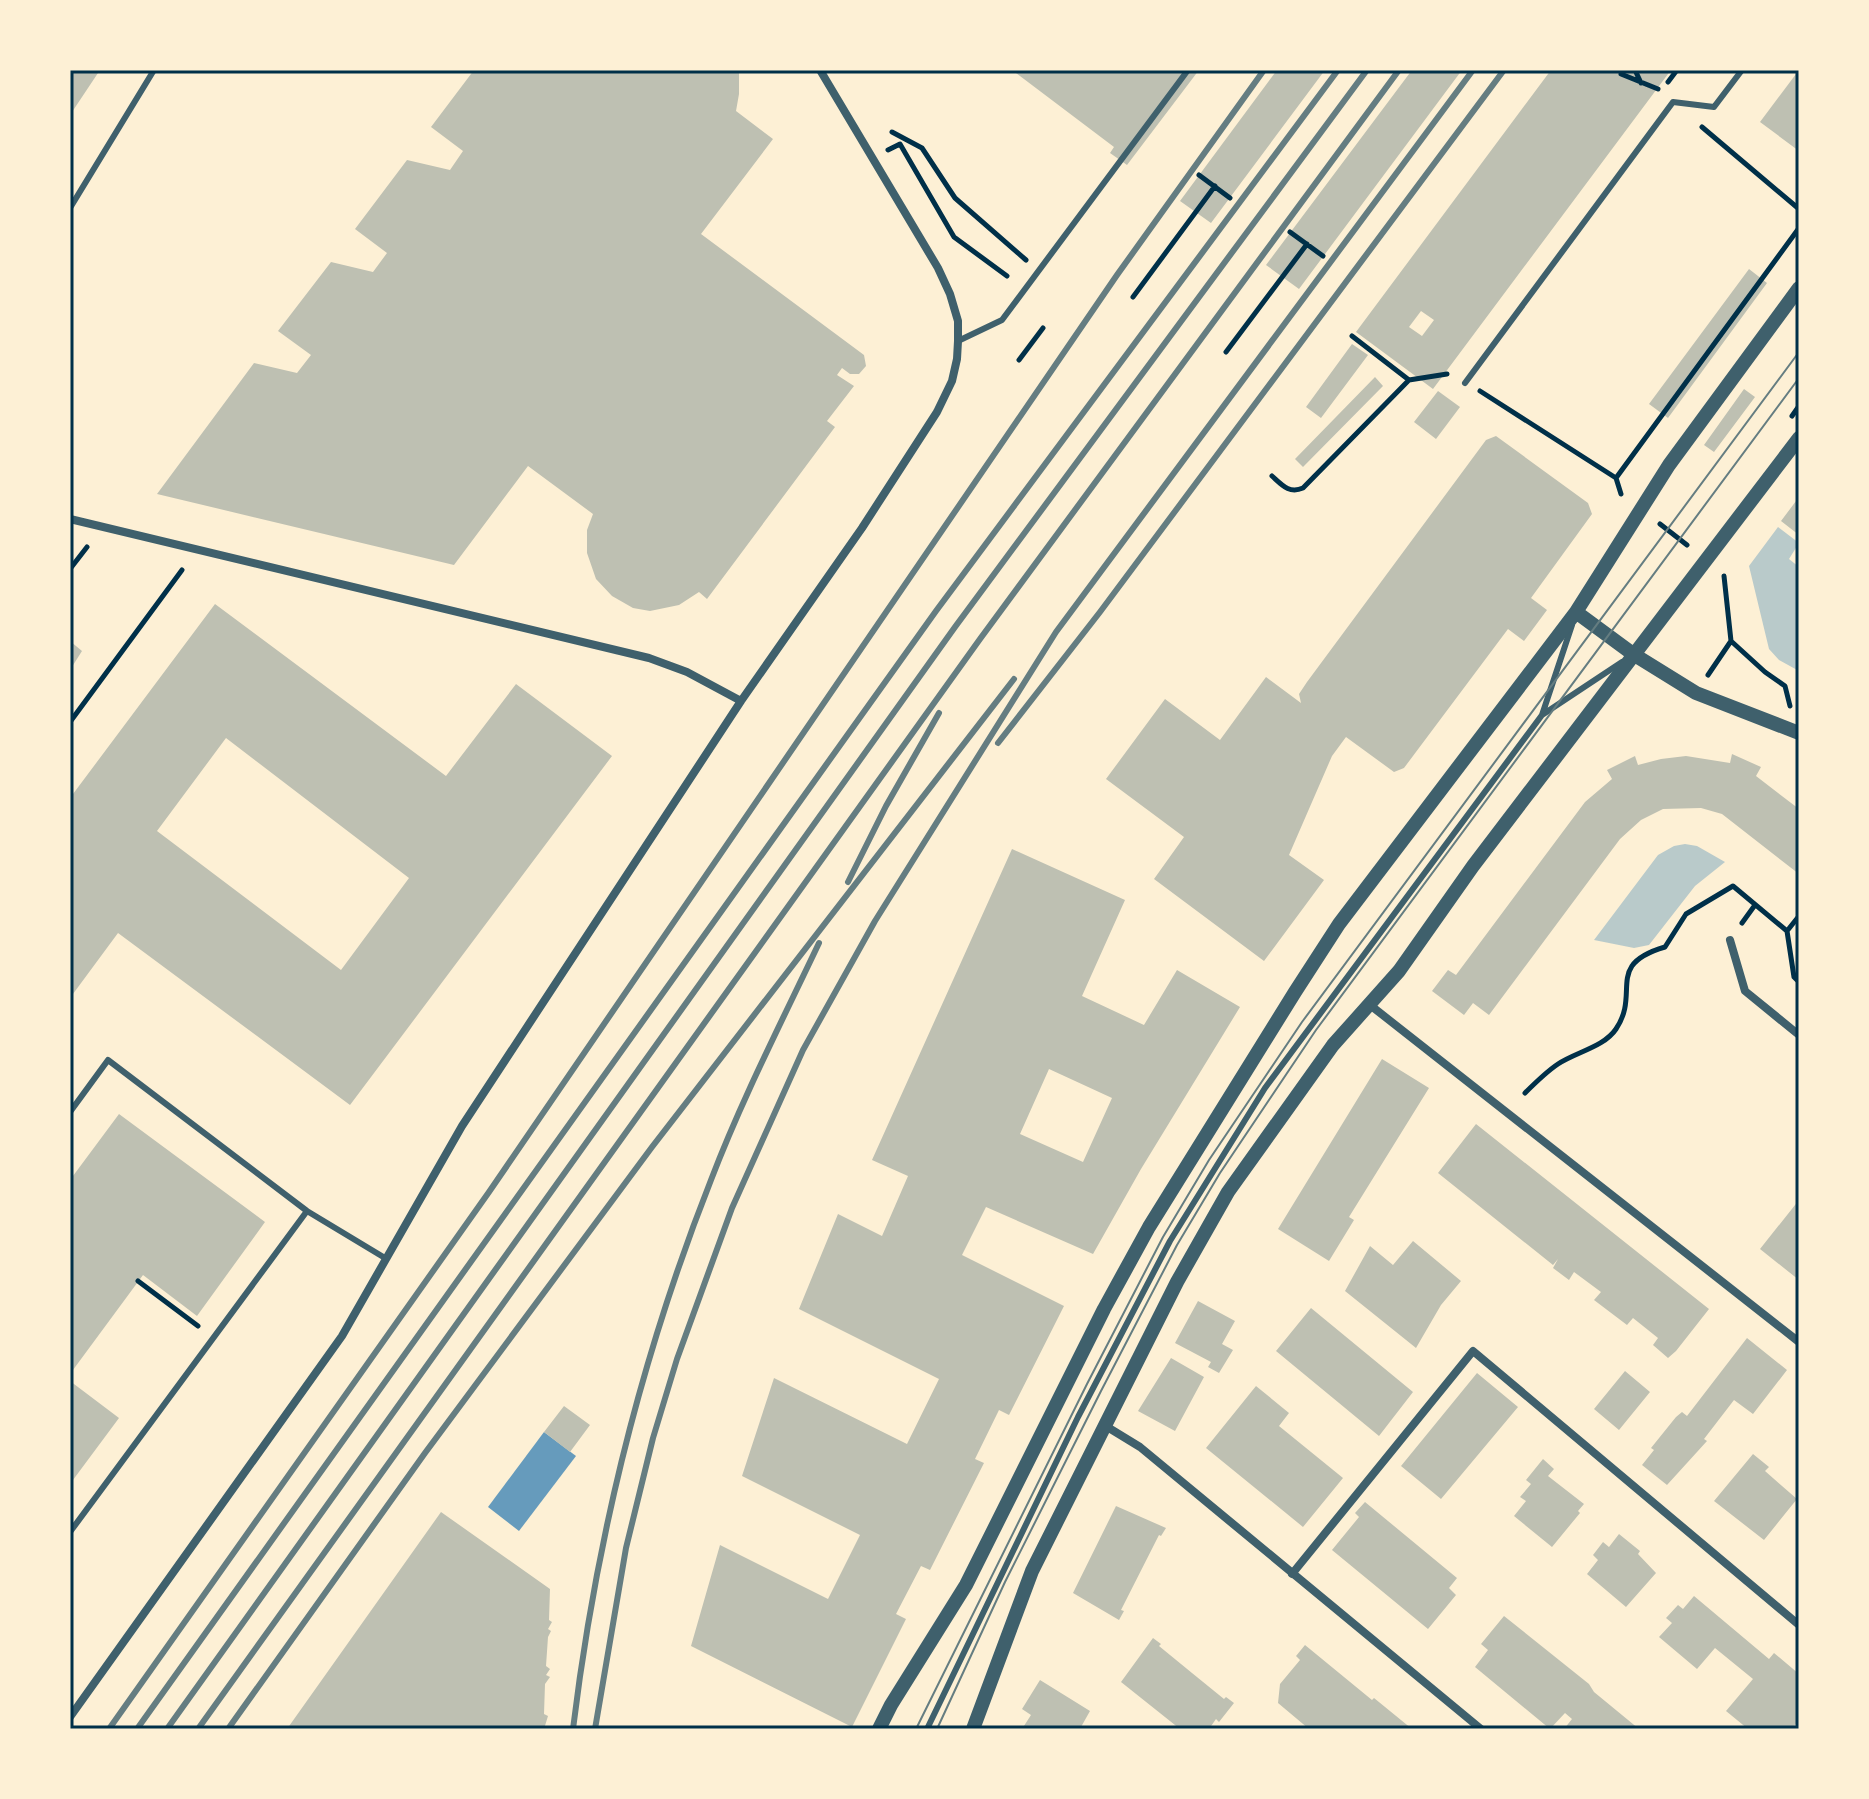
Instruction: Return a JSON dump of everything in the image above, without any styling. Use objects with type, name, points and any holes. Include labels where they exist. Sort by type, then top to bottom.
[{"type":"street","points":[[70,1717],[342,1336],[462,1126],[741,701],[862,528],[937,412],[952,381],[957,359],[958,321],[950,294],[938,268],[820,70]]},
{"type":"street","points":[[879,1729],[966,1585],[1104,1309],[1190,1157],[1339,924],[1576,612],[1669,465],[1799,288]]},
{"type":"street","points":[[973,1729],[1032,1571],[1103,1425],[1228,1192],[1324,1057],[1412,954],[1473,866],[1799,438]]},
{"type":"street","points":[[70,519],[649,658],[687,672],[741,701]]},
{"type":"street","points":[[1576,612],[1633,654],[1696,693],[1799,733]]},
{"type":"street","points":[[1730,940],[1745,991],[1799,1035]]},
{"type":"street","points":[[1370,1005],[1799,1342]]},
{"type":"street","points":[[1292,1574],[1473,1351],[1799,1625]]},
{"type":"street","points":[[1103,1425],[1140,1447],[1481,1729]]},
{"type":"lane","points":[[70,208],[154,70]]},
{"type":"lane","points":[[958,341],[1002,320],[1188,70]]},
{"type":"lane","points":[[1465,383],[1673,102],[1714,107],[1742,70]]},
{"type":"lane","points":[[927,1729],[1078,1417],[1170,1241],[1265,1088],[1542,715],[1576,612]]},
{"type":"lane","points":[[1542,715],[1633,654]]},
{"type":"lane","points":[[70,1112],[108,1060],[307,1211],[385,1258]]},
{"type":"lane","points":[[70,1532],[307,1211]]},
{"type":"path","points":[[1635,70],[1642,84]]},
{"type":"path","points":[[1621,74],[1642,84],[1655,86],[1799,209]]},
{"type":"path","points":[[892,132],[922,148],[955,198],[1020,256],[1040,269]]},
{"type":"path","points":[[900,144],[954,237],[1007,276]]},
{"type":"path","points":[[1199,175],[1230,198]]},
{"type":"path","points":[[1133,297],[1215,186]]},
{"type":"path","points":[[1616,478],[1799,228]]},
{"type":"path","points":[[1290,232],[1323,256]]},
{"type":"path","points":[[1226,352],[1307,244]]},
{"type":"path","points":[[1019,360],[1043,328]]},
{"type":"path","points":[[1352,336],[1409,380]]},
{"type":"path","points":[[1272,476],[1287,489],[1296,491],[1303,488],[1409,380],[1449,374],[1492,397],[1616,478],[1621,496]]},
{"type":"path","points":[[1660,524],[1686,545]]},
{"type":"path","points":[[70,569],[87,547]]},
{"type":"path","points":[[70,722],[182,570]]},
{"type":"path","points":[[1701,685],[1731,641],[1723,571]]},
{"type":"path","points":[[1731,641],[1785,686]]},
{"type":"path","points":[[1525,1093],[1560,1062],[1614,1032],[1621,1021],[1629,971],[1634,961],[1643,953],[1665,947],[1686,914],[1733,886],[1787,931],[1794,977],[1799,982]]},
{"type":"path","points":[[1787,931],[1799,916]]},
{"type":"path","points":[[138,1281],[214,1337]]},
{"type":"shaded area","points":[[1778,527],[1799,543],[1789,559],[1799,567],[1799,671],[1779,660],[1769,649],[1749,566]]},
{"type":"shaded area","points":[[1685,844],[1697,846],[1725,862],[1695,886],[1649,945],[1634,948],[1594,940],[1658,855]]},
{"type":"water","points":[[544,1432],[576,1456],[519,1531],[488,1507]]},
{"type":"building","points":[[70,70],[100,70],[70,115]]},
{"type":"building","points":[[474,70],[739,70],[736,111],[773,139],[701,234],[864,355],[866,366],[859,374],[850,374],[842,368],[837,375],[854,386],[827,421],[835,427],[707,599],[699,592],[679,605],[650,611],[633,608],[612,596],[596,579],[587,553],[587,530],[593,514],[528,466],[454,565],[157,494],[254,363],[297,373],[311,355],[278,331],[331,262],[373,272],[387,253],[355,229],[407,160],[450,170],[463,151],[431,127]]},
{"type":"building","points":[[1012,70],[1199,70],[1127,165],[1110,153],[1114,147]]},
{"type":"building","points":[[1277,70],[1325,70],[1211,223],[1180,201]]},
{"type":"building","points":[[1412,70],[1462,70],[1299,289],[1266,265]]},
{"type":"building","points":[[1551,70],[1671,70],[1433,389],[1356,332]],"holes":[[[1421,311],[1434,320],[1422,336],[1409,327]]]},
{"type":"building","points":[[1799,70],[1799,151],[1760,122]]},
{"type":"building","points":[[1749,269],[1767,283],[1668,418],[1649,404]]},
{"type":"building","points":[[1352,344],[1368,355],[1321,418],[1306,407]]},
{"type":"building","points":[[1375,377],[1383,386],[1303,467],[1295,459]]},
{"type":"building","points":[[1744,389],[1755,397],[1714,452],[1704,445]]},
{"type":"building","points":[[1438,391],[1460,407],[1436,439],[1414,422]]},
{"type":"building","points":[[1496,436],[1588,503],[1592,514],[1531,598],[1547,610],[1524,641],[1508,629],[1404,768],[1394,772],[1346,737],[1332,756],[1289,855],[1324,880],[1264,961],[1154,879],[1184,837],[1106,779],[1165,699],[1220,740],[1266,677],[1301,703],[1299,694],[1307,682],[1486,440]]},
{"type":"building","points":[[1799,497],[1799,535],[1781,521]]},
{"type":"building","points":[[215,604],[446,776],[516,684],[612,756],[350,1105],[118,933],[70,998],[70,798]],"holes":[[[226,738],[409,878],[341,970],[157,831]]]},
{"type":"building","points":[[70,641],[82,651],[70,670]]},
{"type":"building","points":[[1732,754],[1761,767],[1756,776],[1799,809],[1799,874],[1722,814],[1701,808],[1663,809],[1641,820],[1620,839],[1489,1015],[1473,1003],[1464,1015],[1432,991],[1448,970],[1456,975],[1585,802],[1612,779],[1607,770],[1635,756],[1638,765],[1686,756],[1730,763]]},
{"type":"building","points":[[1012,849],[1125,900],[1082,996],[1144,1025],[1177,970],[1240,1007],[1093,1254],[986,1207],[962,1255],[1064,1306],[1009,1415],[999,1410],[975,1459],[984,1463],[930,1570],[921,1566],[896,1614],[906,1619],[852,1727],[691,1646],[720,1545],[828,1599],[860,1535],[742,1476],[774,1378],[907,1444],[939,1379],[799,1309],[838,1214],[882,1236],[908,1176],[872,1160]],"holes":[[[1049,1069],[1112,1098],[1083,1162],[1020,1134]]]},
{"type":"building","points":[[1382,1059],[1429,1088],[1349,1217],[1354,1220],[1329,1261],[1278,1229]]},
{"type":"building","points":[[119,1114],[265,1222],[197,1316],[143,1275],[70,1374],[70,1180]]},
{"type":"building","points":[[1476,1124],[1709,1309],[1668,1358],[1653,1345],[1658,1338],[1633,1318],[1627,1325],[1594,1300],[1601,1292],[1574,1272],[1569,1280],[1553,1268],[1558,1259],[1553,1265],[1438,1173]]},
{"type":"building","points":[[1799,1200],[1799,1280],[1760,1249]]},
{"type":"building","points":[[1413,1241],[1461,1281],[1441,1305],[1416,1348],[1345,1291],[1370,1246],[1393,1265]]},
{"type":"building","points":[[1198,1301],[1235,1321],[1222,1344],[1233,1350],[1219,1373],[1208,1367],[1211,1362],[1175,1343]]},
{"type":"building","points":[[1311,1308],[1413,1392],[1379,1436],[1276,1351]]},
{"type":"building","points":[[1747,1338],[1787,1370],[1753,1414],[1734,1400],[1704,1439],[1707,1441],[1667,1485],[1642,1465],[1654,1450],[1651,1448],[1676,1417],[1682,1412],[1687,1416]]},
{"type":"building","points":[[1171,1358],[1204,1377],[1175,1431],[1138,1411]]},
{"type":"building","points":[[1625,1371],[1650,1392],[1619,1430],[1594,1409]]},
{"type":"building","points":[[1477,1373],[1518,1407],[1441,1499],[1401,1466]]},
{"type":"building","points":[[70,1381],[119,1418],[70,1484]]},
{"type":"building","points":[[1256,1386],[1289,1413],[1279,1426],[1343,1478],[1303,1527],[1206,1448]]},
{"type":"building","points":[[564,1406],[590,1425],[570,1452],[544,1432]]},
{"type":"building","points":[[1753,1454],[1769,1467],[1765,1471],[1797,1499],[1764,1540],[1714,1501]]},
{"type":"building","points":[[1543,1459],[1554,1469],[1548,1476],[1584,1504],[1552,1547],[1514,1516],[1526,1501],[1520,1497],[1531,1484],[1526,1480]]},
{"type":"building","points":[[1365,1502],[1457,1578],[1449,1588],[1456,1595],[1428,1629],[1332,1550],[1359,1517],[1355,1513]]},
{"type":"building","points":[[1116,1506],[1166,1528],[1159,1535],[1121,1610],[1124,1611],[1119,1620],[1073,1593]]},
{"type":"building","points":[[441,1512],[550,1589],[549,1620],[552,1622],[548,1629],[551,1631],[546,1666],[550,1669],[546,1675],[550,1677],[545,1684],[544,1714],[548,1716],[544,1729],[287,1729]]},
{"type":"building","points":[[1619,1534],[1640,1551],[1638,1554],[1656,1573],[1626,1607],[1587,1574],[1598,1560],[1593,1555],[1603,1542],[1609,1547]]},
{"type":"building","points":[[1694,1596],[1769,1659],[1774,1653],[1799,1674],[1799,1720],[1792,1729],[1748,1729],[1726,1711],[1753,1679],[1715,1648],[1697,1669],[1659,1637],[1672,1623],[1666,1618],[1678,1605],[1683,1609]]},
{"type":"building","points":[[1504,1616],[1589,1684],[1594,1692],[1639,1729],[1564,1729],[1572,1719],[1565,1713],[1550,1729],[1475,1667],[1488,1650],[1481,1644]]},
{"type":"building","points":[[1153,1638],[1224,1699],[1226,1697],[1234,1703],[1209,1729],[1180,1729],[1121,1682]]},
{"type":"building","points":[[1305,1645],[1412,1729],[1309,1729],[1278,1703],[1280,1684],[1300,1660],[1296,1656]]},
{"type":"building","points":[[1040,1680],[1090,1711],[1081,1727],[1084,1729],[1022,1729],[1031,1715],[1022,1709]]},
{"type":"tram line","points":[[916,1729],[1087,1384],[1163,1237],[1209,1160],[1302,1022],[1799,352]]},
{"type":"tram line","points":[[937,1729],[1005,1582],[1101,1391],[1177,1245],[1220,1173],[1316,1030],[1799,378]]},
{"type":"railway","points":[[109,1729],[489,1192],[1117,275],[1264,70]]},
{"type":"railway","points":[[137,1729],[936,611],[1338,70]]},
{"type":"railway","points":[[167,1729],[955,627],[1367,70]]},
{"type":"railway","points":[[198,1729],[980,639],[1399,70]]},
{"type":"railway","points":[[595,1729],[626,1548],[653,1438],[677,1359],[732,1208],[803,1050],[875,921],[1056,632],[1473,70]]},
{"type":"railway","points":[[998,743],[1100,612],[1504,70]]},
{"type":"railway","points":[[228,1729],[425,1453],[652,1147],[1014,679]]},
{"type":"railway","points":[[848,882],[886,806],[939,713]]},
{"type":"railway","points":[[573,1729],[594,1588],[608,1519],[624,1450],[663,1314],[723,1150],[819,943]]}]
